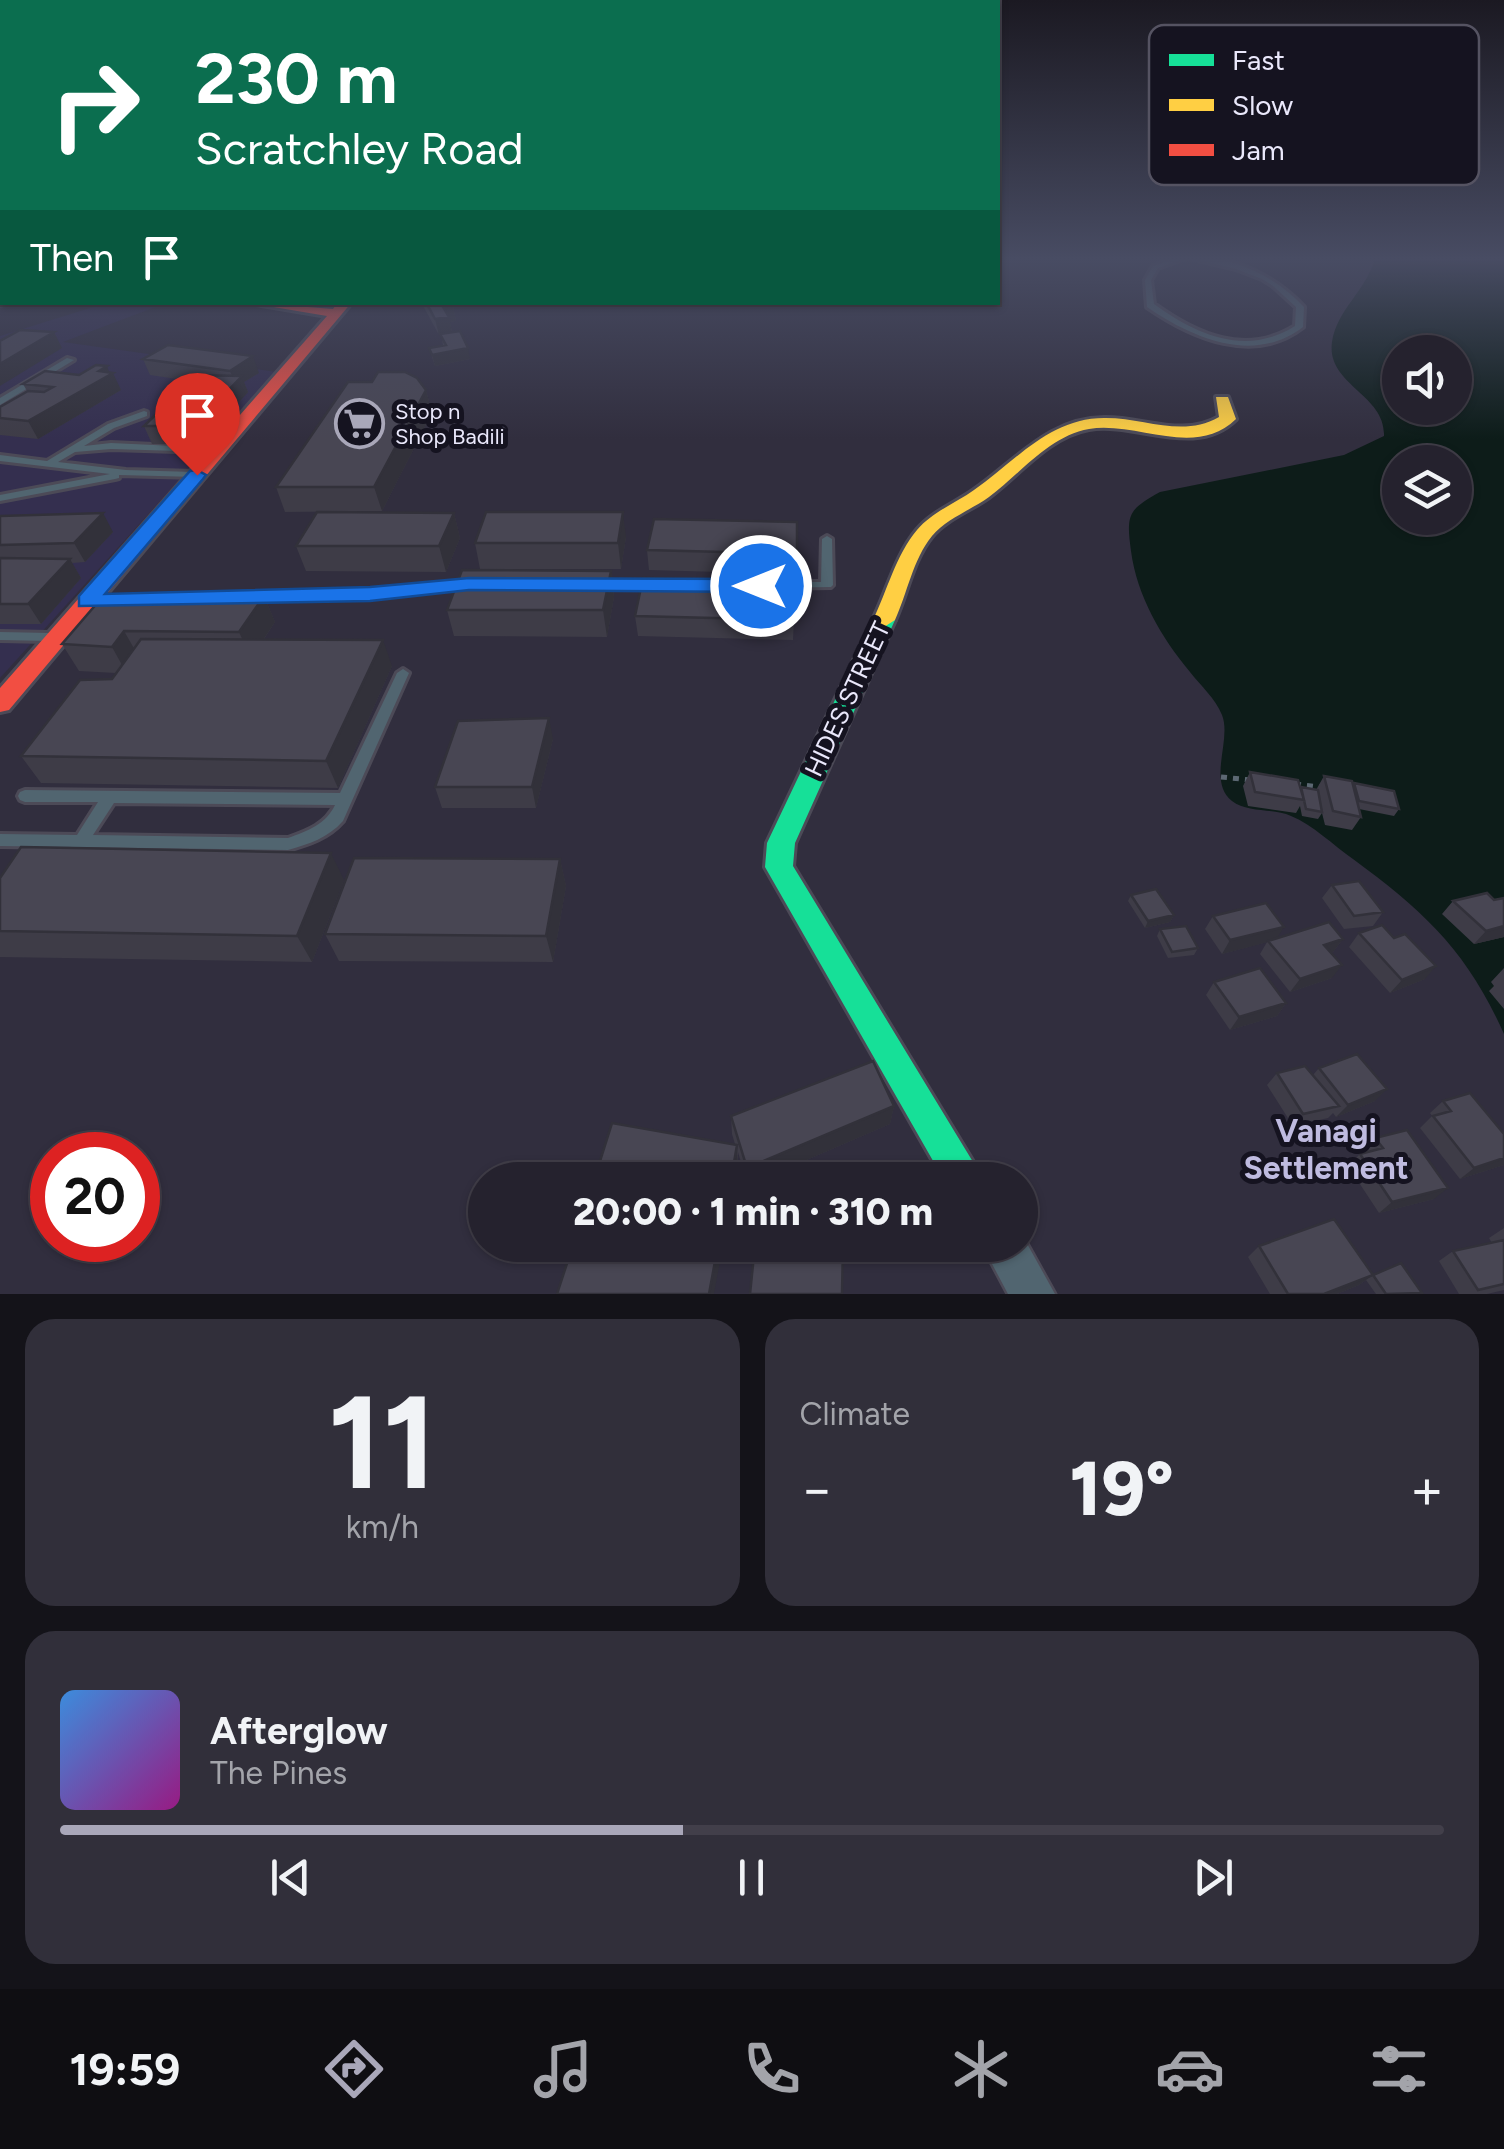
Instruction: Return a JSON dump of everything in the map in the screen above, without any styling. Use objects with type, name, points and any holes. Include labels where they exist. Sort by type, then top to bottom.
[{"type":"street","points":[[0,704],[56,637],[96,601],[197,475],[333,318]]},
{"type":"street","name":"HIDES STREET","points":[[954,1162],[780,867],[781,843],[925,532],[988,489],[1025,454],[1085,424],[1125,423],[1146,431],[1216,429],[1228,418],[1222,400]]},
{"type":"street","points":[[1014,1262],[1033,1294]]},
{"type":"lane","points":[[1167,318],[1194,332],[1264,344],[1285,339],[1299,328],[1299,318]]},
{"type":"lane","points":[[0,402],[70,360]]},
{"type":"lane","points":[[49,463],[76,451],[111,426],[144,414]]},
{"type":"lane","points":[[76,451],[111,446],[176,449]]},
{"type":"lane","points":[[0,458],[126,473],[197,475]]},
{"type":"lane","points":[[0,498],[126,473]]},
{"type":"lane","points":[[758,586],[827,585],[827,539]]},
{"type":"lane","points":[[238,597],[370,594],[488,584]]},
{"type":"lane","points":[[585,584],[662,585]]},
{"type":"lane","points":[[0,636],[56,637]]},
{"type":"lane","points":[[0,840],[288,844],[312,836],[335,821],[403,673]]},
{"type":"lane","points":[[25,796],[346,798]]},
{"type":"lane","points":[[81,841],[110,797]]},
{"type":"path","points":[[1220,777],[1258,780]]},
{"type":"path","points":[[1277,782],[1333,788]]},
{"type":"shaded area","points":[[57,318],[125,318],[63,342],[277,372],[0,678],[0,336]]},
{"type":"shaded area","points":[[1340,318],[1504,318],[1504,1034],[1459,956],[1402,897],[1299,820],[1238,805],[1225,793],[1220,772],[1222,715],[1160,630],[1134,568],[1129,529],[1132,514],[1160,492],[1344,455],[1384,436],[1382,425],[1472,425],[1472,335],[1382,335],[1382,422],[1367,399],[1338,369],[1333,357],[1335,330]]},
{"type":"building","points":[[20,330],[54,332],[0,364],[0,341]]},
{"type":"building","points":[[460,331],[468,348],[432,355],[429,348],[446,345],[440,334]]},
{"type":"building","points":[[168,345],[253,356],[230,371],[143,359]]},
{"type":"building","points":[[96,365],[107,366],[99,371],[113,373],[28,421],[0,418],[0,407],[28,391],[44,392],[53,387],[23,384],[45,371],[79,375]]},
{"type":"building","points":[[378,372],[405,372],[417,378],[426,390],[374,487],[276,487],[348,382],[372,382]]},
{"type":"building","points":[[196,375],[242,376],[194,426],[144,426]]},
{"type":"building","points":[[317,512],[454,513],[439,546],[296,546]]},
{"type":"building","points":[[486,512],[623,512],[618,543],[475,543]]},
{"type":"building","points":[[103,513],[74,543],[0,545],[0,516]]},
{"type":"building","points":[[654,519],[797,522],[797,554],[647,550]]},
{"type":"building","points":[[0,558],[70,559],[28,604],[0,604]]},
{"type":"building","points":[[462,570],[611,571],[603,610],[447,610]]},
{"type":"building","points":[[643,578],[794,581],[794,620],[635,616]]},
{"type":"building","points":[[105,594],[264,596],[239,632],[124,631],[112,647],[62,644]]},
{"type":"building","points":[[141,639],[383,640],[326,761],[21,756],[80,680],[112,679]]},
{"type":"building","points":[[549,718],[532,787],[435,787],[458,721]]},
{"type":"building","points":[[1250,772],[1298,780],[1304,800],[1255,792]]},
{"type":"building","points":[[1324,776],[1352,781],[1361,817],[1333,811]]},
{"type":"building","points":[[1354,783],[1394,791],[1399,809],[1359,801]]},
{"type":"building","points":[[1301,787],[1318,790],[1322,812],[1306,809]]},
{"type":"building","points":[[21,847],[331,853],[297,936],[0,931],[0,878]]},
{"type":"building","points":[[354,858],[560,859],[546,936],[325,934]]},
{"type":"building","points":[[1359,881],[1383,912],[1354,916],[1332,885]]},
{"type":"building","points":[[1156,889],[1174,915],[1148,921],[1131,895]]},
{"type":"building","points":[[1487,893],[1494,900],[1504,898],[1504,926],[1486,931],[1453,901]]},
{"type":"building","points":[[1266,903],[1284,927],[1230,940],[1213,916]]},
{"type":"building","points":[[1329,922],[1343,939],[1324,945],[1342,965],[1300,979],[1268,941]]},
{"type":"building","points":[[1382,925],[1394,938],[1405,934],[1436,966],[1402,980],[1359,933]]},
{"type":"building","points":[[1186,926],[1198,948],[1172,952],[1160,929]]},
{"type":"building","points":[[1260,968],[1286,1003],[1239,1017],[1214,982]]},
{"type":"building","points":[[1357,1054],[1387,1089],[1348,1105],[1319,1068]]},
{"type":"building","points":[[873,1061],[894,1106],[761,1162],[745,1162],[731,1116]]},
{"type":"building","points":[[1305,1066],[1339,1106],[1303,1114],[1277,1073]]},
{"type":"building","points":[[1470,1093],[1504,1134],[1504,1158],[1474,1168],[1433,1116],[1451,1111],[1443,1101]]},
{"type":"building","points":[[612,1123],[737,1145],[734,1162],[600,1162]]},
{"type":"building","points":[[1407,1130],[1448,1188],[1392,1202],[1360,1154],[1383,1148],[1375,1138]]},
{"type":"building","points":[[1334,1219],[1373,1275],[1324,1294],[1288,1294],[1259,1246]]},
{"type":"building","points":[[1504,1240],[1504,1284],[1478,1290],[1453,1251]]},
{"type":"building","points":[[567,1262],[715,1262],[709,1294],[557,1294]]},
{"type":"building","points":[[753,1262],[843,1262],[842,1294],[750,1294]]},
{"type":"building","points":[[1401,1263],[1422,1293],[1386,1294],[1373,1275]]},
{"type":"traffic: fast","points":[[884,620],[781,843],[779,867],[954,1162]]},
{"type":"traffic: slow","points":[[884,620],[909,560],[927,530],[985,491],[1045,442],[1087,424],[1122,424],[1178,432],[1213,428],[1228,419],[1222,400]]},
{"type":"traffic: jam","points":[[0,704],[332,318]]},
{"type":"place","name":"Stop n Shop Badili","points":[[360,424]]},
{"type":"district","name":"Vanagi Settlement","points":[[1326,1150]]},
{"type":"route","points":[[197,475],[87,601],[370,594],[469,584],[761,586]]}]
